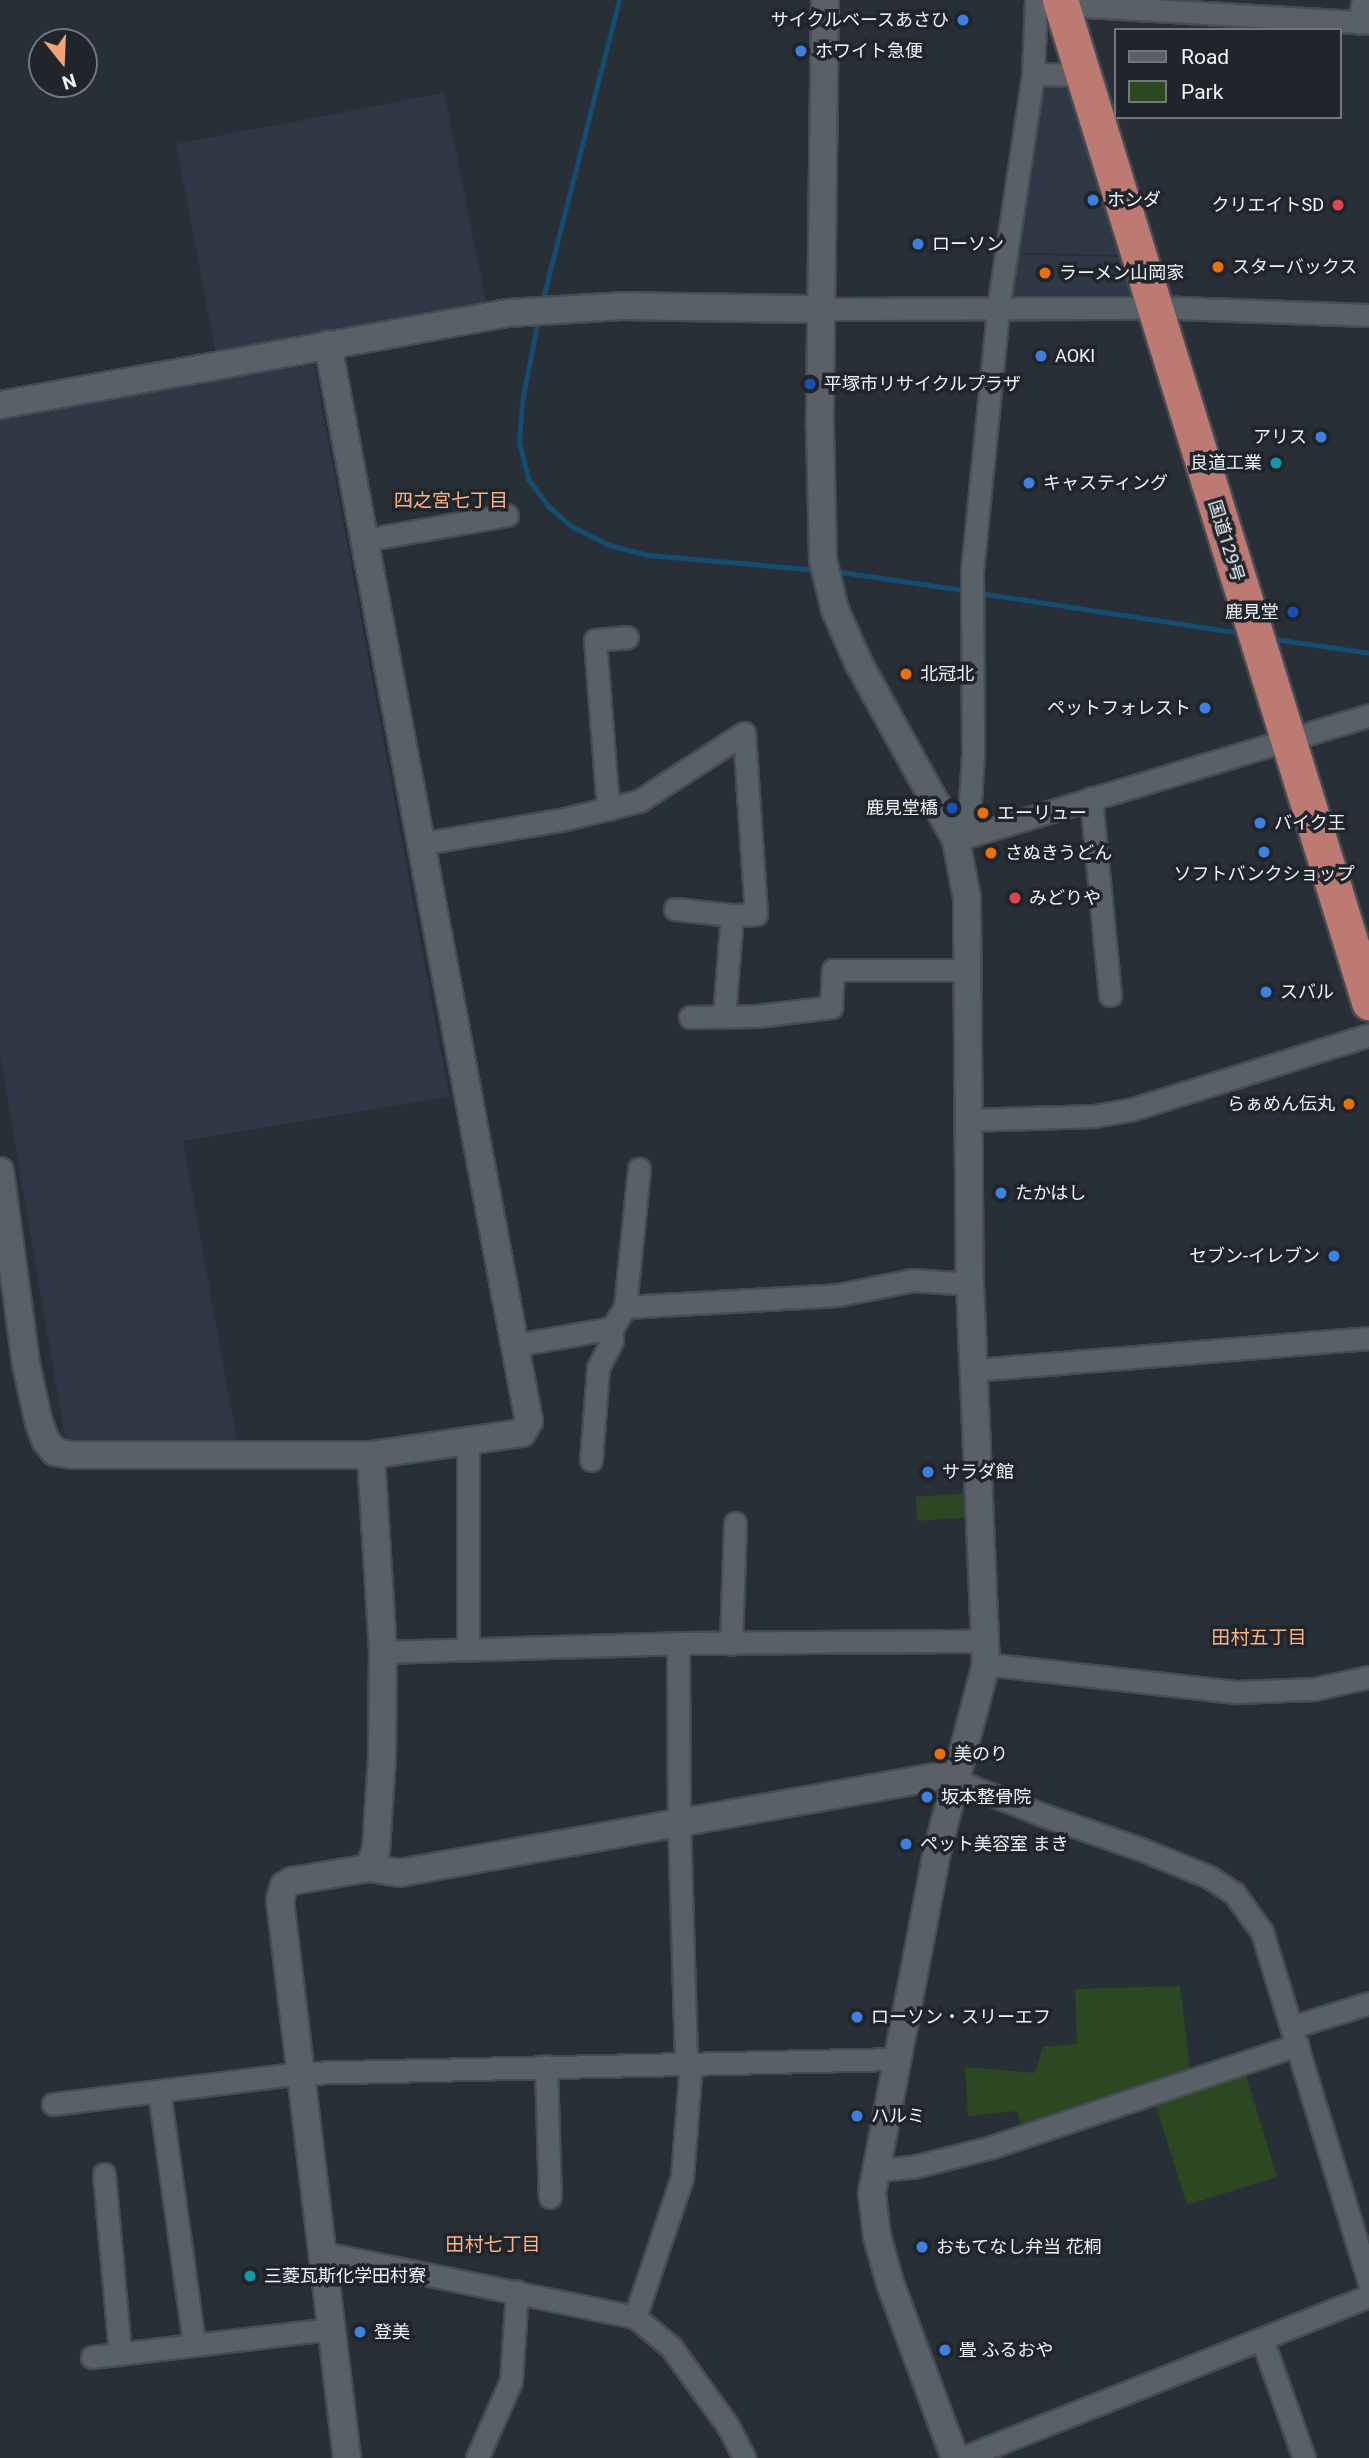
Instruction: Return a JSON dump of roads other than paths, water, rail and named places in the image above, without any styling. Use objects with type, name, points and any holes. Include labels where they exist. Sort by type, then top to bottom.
[{"type":"highway","name":"国道129号","points":[[1075,10],[1084,75],[1167,308],[1298,737],[1369,1002]]},
{"type":"highway","points":[[1075,10],[1114,97]]},
{"type":"highway","name":"国道129号","points":[[1121,119],[1167,308]]},
{"type":"highway","name":"国道129号","points":[[1298,737],[1369,929]]},
{"type":"street","points":[[825,0],[821,309],[825,571],[859,664],[956,840],[967,899],[970,1284],[986,1652],[931,1882],[876,2170],[873,2207],[891,2286],[955,2458]]},
{"type":"street","points":[[956,840],[969,817],[973,754],[972,571],[998,309],[1033,74],[1036,0]]},
{"type":"street","points":[[1035,35],[1075,10],[1364,23],[1363,0]]},
{"type":"street","points":[[1033,74],[1084,75]]},
{"type":"street","points":[[0,405],[525,311],[621,306],[821,309],[1167,308],[1369,315]]},
{"type":"street","points":[[0,1171],[26,1364],[39,1423],[46,1441],[55,1452],[72,1455],[371,1455],[522,1433],[529,1421],[419,844],[328,345]]},
{"type":"street","points":[[364,540],[507,515]]},
{"type":"street","points":[[608,809],[595,640],[627,637]]},
{"type":"street","points":[[956,840],[1369,715]]},
{"type":"street","points":[[419,844],[639,802],[744,733],[756,914],[732,915],[675,909]]},
{"type":"street","points":[[1091,798],[1110,995]]},
{"type":"street","points":[[724,1016],[732,915]]},
{"type":"street","points":[[690,1017],[831,1007],[833,970],[966,970]]},
{"type":"street","points":[[968,1120],[1094,1116],[1133,1109],[1369,1035]]},
{"type":"street","points":[[591,1460],[598,1368],[612,1340],[612,1328],[625,1307],[639,1169]]},
{"type":"street","points":[[625,1307],[838,1295],[913,1280],[970,1284]]},
{"type":"street","points":[[515,1345],[612,1328]]},
{"type":"street","points":[[973,1370],[1369,1338]]},
{"type":"street","points":[[468,1441],[468,1648]]},
{"type":"street","points":[[369,1868],[376,1850],[382,1757],[383,1652],[371,1455]]},
{"type":"street","points":[[731,1644],[734,1523]]},
{"type":"street","points":[[383,1652],[678,1643],[986,1652],[1237,1692],[1314,1689],[1369,1677]]},
{"type":"street","points":[[635,2317],[682,2177],[689,2062],[679,1823],[678,1643]]},
{"type":"street","points":[[347,2458],[280,1900],[284,1886],[292,1881],[369,1868],[399,1873],[941,1776],[1138,1848],[1209,1877],[1234,1893],[1262,1932],[1369,2283]]},
{"type":"street","points":[[876,2170],[913,2167],[992,2147],[1294,2036],[1369,2003]]},
{"type":"street","points":[[53,2104],[302,2073],[897,2059]]},
{"type":"street","points":[[546,2066],[550,2197]]},
{"type":"street","points":[[159,2091],[194,2344]]},
{"type":"street","points":[[104,2174],[120,2354]]},
{"type":"street","points":[[323,2253],[635,2317],[671,2347],[728,2426],[744,2458]]},
{"type":"street","points":[[477,2458],[511,2381],[517,2291]]},
{"type":"street","points":[[962,2458],[1369,2296]]},
{"type":"street","points":[[92,2357],[331,2329]]},
{"type":"street","points":[[1262,2339],[1304,2458]]},
{"type":"waterway","points":[[542,302],[619,0]]},
{"type":"waterway","points":[[538,319],[522,402],[519,442],[528,479],[548,506],[571,526],[609,545],[648,555],[818,570]]},
{"type":"waterway","points":[[834,571],[963,590]]},
{"type":"waterway","points":[[980,593],[1241,633]]},
{"type":"waterway","points":[[1268,638],[1369,653]]},
{"type":"place","name":"サイクルベースあさひ","points":[[963,20]]},
{"type":"place","name":"ホワイト急便","points":[[801,51]]},
{"type":"place","name":"ホンダ","points":[[1093,200]]},
{"type":"place","name":"クリエイトSD","points":[[1338,205]]},
{"type":"place","name":"ローソン","points":[[918,244]]},
{"type":"place","name":"スターバックス","points":[[1218,267]]},
{"type":"place","name":"ラーメン山岡家","points":[[1045,273]]},
{"type":"place","name":"AOKI","points":[[1041,356]]},
{"type":"place","name":"平塚市リサイクルプラザ","points":[[810,384]]},
{"type":"place","name":"アリス","points":[[1321,437]]},
{"type":"place","name":"良道工業","points":[[1276,463]]},
{"type":"place","name":"キャスティング","points":[[1029,483]]},
{"type":"place","name":"鹿見堂","points":[[1293,612]]},
{"type":"place","name":"北冠北","points":[[906,674]]},
{"type":"place","name":"ペットフォレスト","points":[[1205,708]]},
{"type":"place","name":"鹿見堂橋","points":[[952,808]]},
{"type":"place","name":"エーリュー","points":[[983,813]]},
{"type":"place","name":"バイク王","points":[[1260,823]]},
{"type":"place","name":"ソフトバンクショップ","points":[[1264,852]]},
{"type":"place","name":"さぬきうどん","points":[[991,853]]},
{"type":"place","name":"みどりや","points":[[1015,898]]},
{"type":"place","name":"スバル","points":[[1266,992]]},
{"type":"place","name":"らぁめん伝丸","points":[[1349,1104]]},
{"type":"place","name":"たかはし","points":[[1001,1193]]},
{"type":"place","name":"セブン-イレブン","points":[[1334,1256]]},
{"type":"place","name":"サラダ館","points":[[928,1472]]},
{"type":"place","name":"美のり","points":[[940,1754]]},
{"type":"place","name":"坂本整骨院","points":[[927,1797]]},
{"type":"place","name":"ペット美容室 まき","points":[[906,1844]]},
{"type":"place","name":"ローソン・スリーエフ","points":[[857,2017]]},
{"type":"place","name":"ハルミ","points":[[857,2116]]},
{"type":"place","name":"おもてなし弁当 花桐","points":[[922,2247]]},
{"type":"place","name":"三菱瓦斯化学田村寮","points":[[250,2276]]},
{"type":"place","name":"登美","points":[[360,2332]]},
{"type":"place","name":"畳 ふるおや","points":[[945,2350]]},
{"type":"district","name":"四之宮七丁目","points":[[451,501]]},
{"type":"district","name":"田村五丁目","points":[[1259,1638]]},
{"type":"district","name":"田村七丁目","points":[[493,2245]]}]
